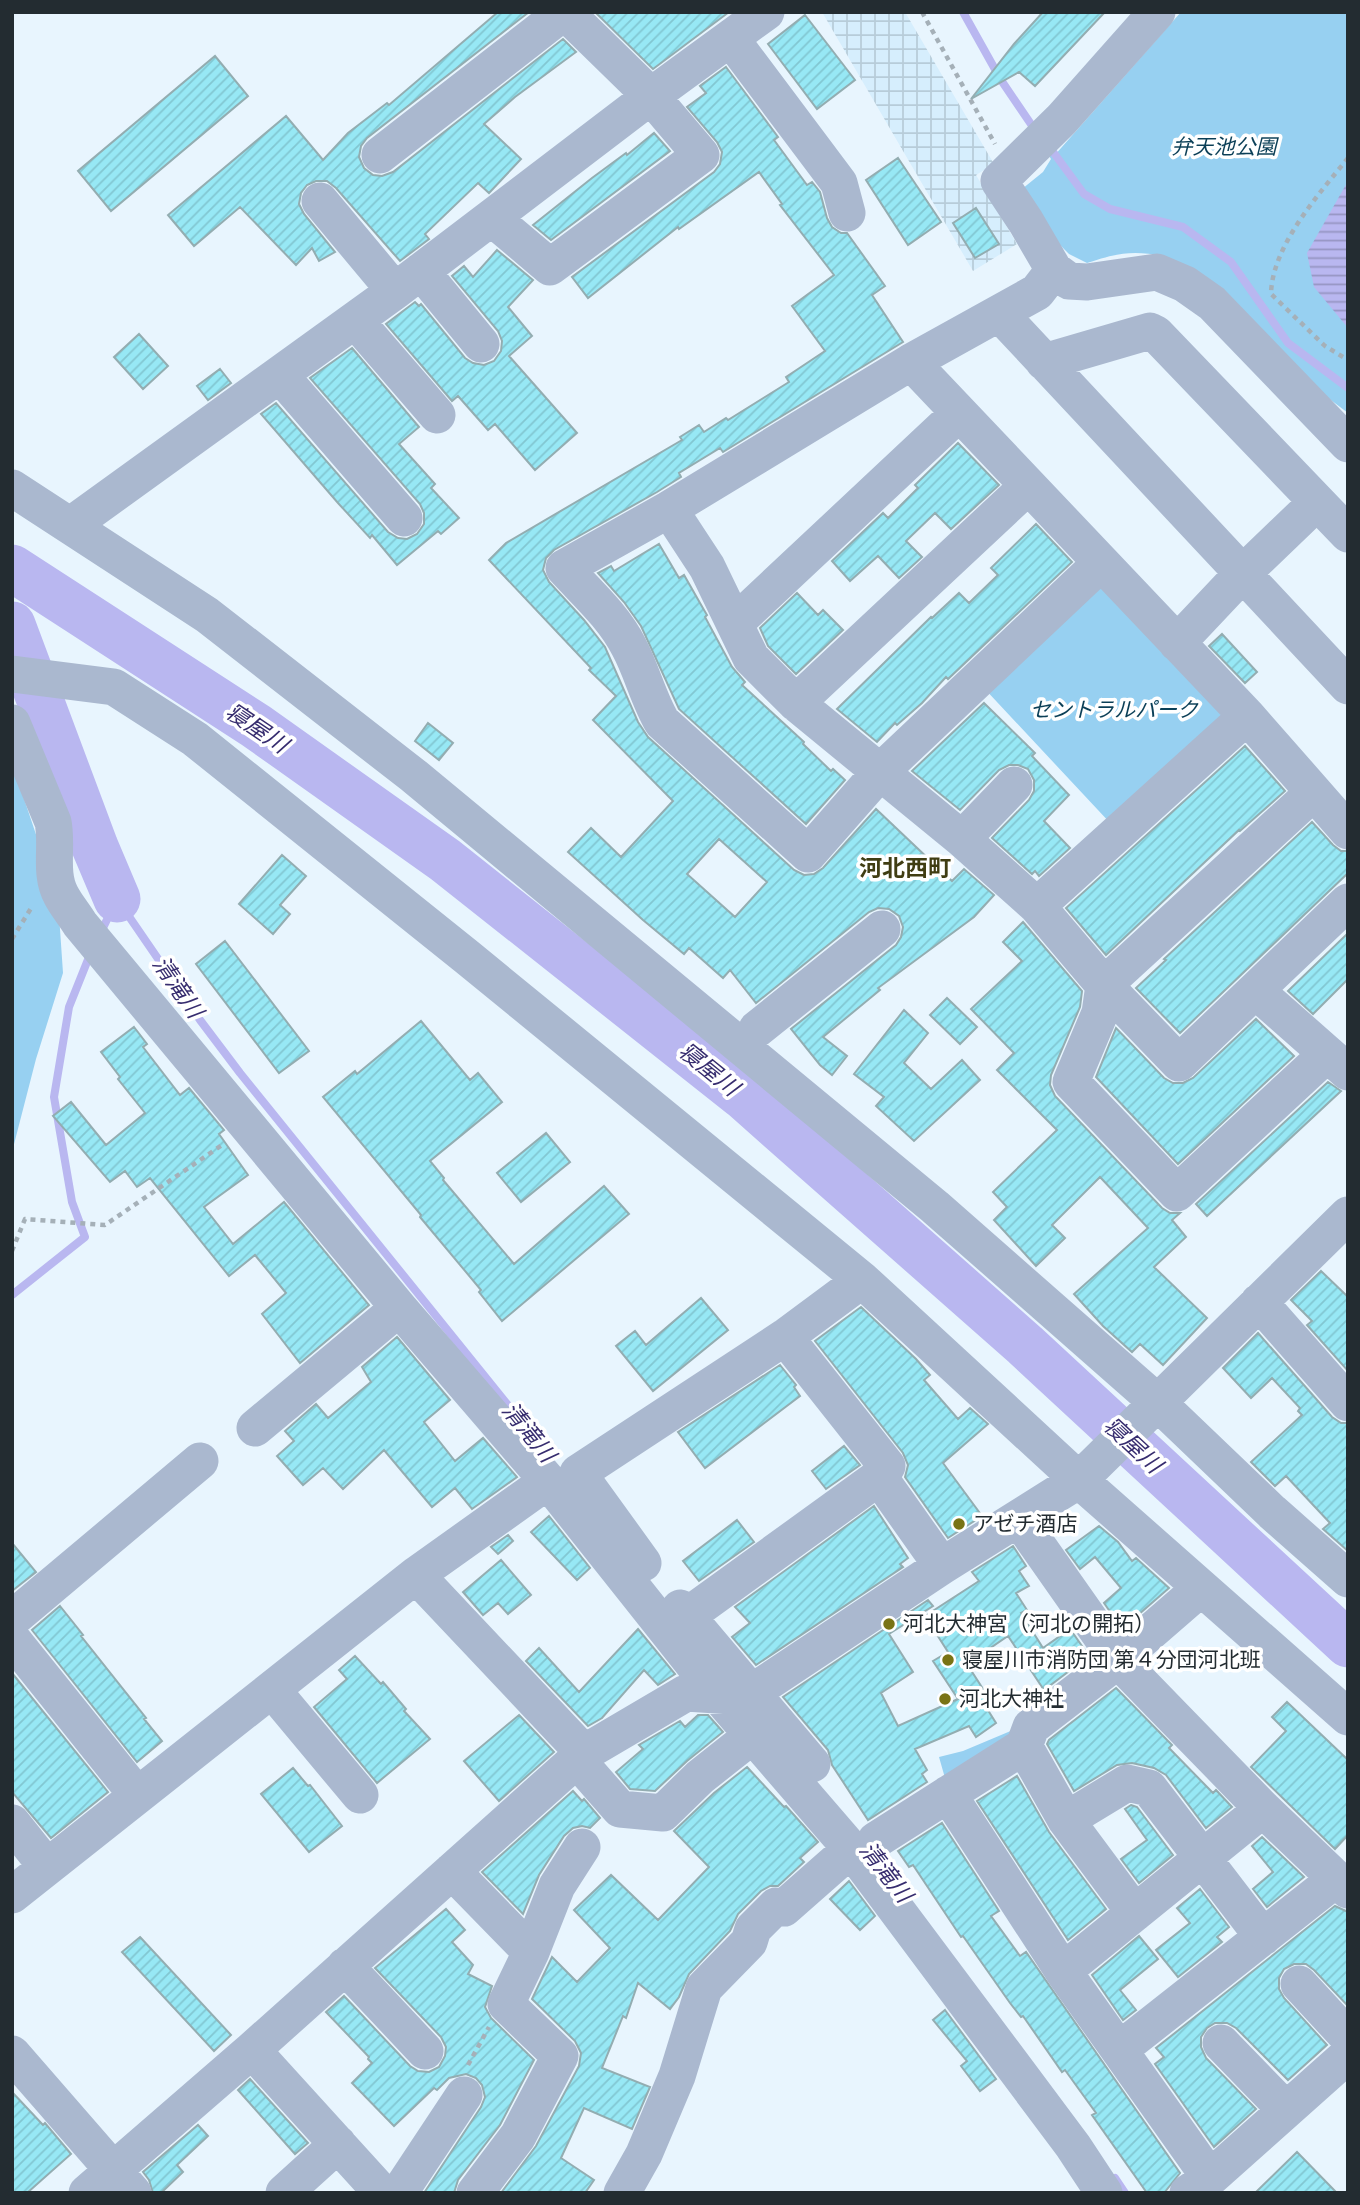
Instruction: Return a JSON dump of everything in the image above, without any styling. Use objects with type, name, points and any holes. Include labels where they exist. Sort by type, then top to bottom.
[{"type":"street","points":[[380,155],[564,12],[651,96],[701,155],[550,267],[492,218]]},
{"type":"street","points":[[1157,12],[1062,119],[999,181],[1054,270],[1069,281],[1087,282],[1157,272],[1185,284],[1212,303],[1348,444]]},
{"type":"street","points":[[71,525],[408,281],[747,22],[839,183],[847,213]]},
{"type":"street","points":[[320,201],[481,344]]},
{"type":"street","points":[[1054,270],[1037,292],[911,362],[673,507],[564,568],[620,631],[662,722],[808,854],[880,772],[1101,563]]},
{"type":"street","points":[[1000,314],[1348,687]]},
{"type":"street","points":[[355,320],[437,415]]},
{"type":"street","points":[[1044,362],[1150,331],[1156,334],[1348,534]]},
{"type":"street","points":[[911,362],[1247,716],[1348,831]]},
{"type":"street","points":[[280,375],[404,517]]},
{"type":"street","points":[[735,623],[959,413]]},
{"type":"street","points":[[796,703],[1028,486]]},
{"type":"street","points":[[12,488],[207,615],[448,803],[935,1206],[1153,1406],[1348,1579]]},
{"type":"street","points":[[1177,643],[1242,573],[1316,503]]},
{"type":"street","points":[[673,507],[669,509],[707,567],[751,658],[796,703],[962,839],[1037,906],[1104,985],[1179,1063],[1348,902]]},
{"type":"street","points":[[12,674],[114,687],[195,739],[862,1280],[1084,1475],[1201,1588],[1347,1718]]},
{"type":"street","points":[[1037,906],[1247,716]]},
{"type":"street","points":[[12,723],[53,821],[56,836],[54,872],[60,894],[109,959],[399,1308],[863,1844],[1054,2078],[1132,2193]]},
{"type":"street","points":[[962,839],[1014,785]]},
{"type":"street","points":[[1256,991],[1337,1063],[1177,1193],[1070,1082],[1100,1013],[1104,985],[1313,793]]},
{"type":"street","points":[[448,803],[496,826],[666,954],[852,1106],[967,1210],[989,1237],[989,1254]]},
{"type":"street","points":[[757,1029],[883,929]]},
{"type":"street","points":[[12,2054],[111,2185],[252,2050],[581,1757],[686,1693],[735,1694],[1019,1519],[1084,1475],[1348,1215]]},
{"type":"street","points":[[862,1280],[785,1337],[578,1473],[647,1569],[687,1616],[735,1694],[754,1735],[863,1844],[1104,2193]]},
{"type":"street","points":[[1259,1302],[1348,1403]]},
{"type":"street","points":[[255,1428],[399,1308]]},
{"type":"street","points":[[687,1616],[879,1477],[887,1466],[785,1337]]},
{"type":"street","points":[[12,1619],[200,1461]]},
{"type":"street","points":[[879,1477],[943,1566]]},
{"type":"street","points":[[12,1895],[416,1575],[548,1481]]},
{"type":"street","points":[[1019,1519],[1118,1660],[1263,1810],[1342,1885],[1263,1937],[1119,2049]]},
{"type":"street","points":[[416,1575],[581,1757],[620,1809],[663,1813],[700,1777],[754,1735]]},
{"type":"street","points":[[622,2193],[644,2154],[677,2076],[704,1988],[748,1942],[753,1929],[776,1906],[784,1908],[863,1844],[1024,1746],[1031,1727],[1118,1660],[1201,1588]]},
{"type":"street","points":[[12,1639],[137,1795]]},
{"type":"street","points":[[167,1771],[192,1779],[291,1698],[360,1795]]},
{"type":"street","points":[[1024,1746],[1066,1820],[1135,1913]]},
{"type":"street","points":[[1066,1820],[1127,1783],[1149,1788],[1263,1937]]},
{"type":"street","points":[[948,1794],[1063,1971],[1119,2049],[1199,2185],[1348,2054]]},
{"type":"street","points":[[1063,1971],[1263,1810]]},
{"type":"street","points":[[12,1823],[47,1867]]},
{"type":"street","points":[[475,2193],[518,2136],[560,2056],[506,2004],[531,1952],[557,1886],[582,1847]]},
{"type":"street","points":[[452,1871],[531,1952]]},
{"type":"street","points":[[345,1966],[425,2051]]},
{"type":"street","points":[[1299,1984],[1348,2037]]},
{"type":"street","points":[[1221,2043],[1286,2110]]},
{"type":"street","points":[[252,2050],[382,2193]]},
{"type":"street","points":[[399,2193],[464,2095]]},
{"type":"street","points":[[285,2193],[338,2144]]},
{"type":"path","points":[[922,12],[1000,154]]},
{"type":"path","points":[[1348,158],[1296,223],[1272,280],[1271,294],[1325,346],[1348,360]]},
{"type":"path","points":[[12,1251],[25,1219],[105,1225],[249,1127]]},
{"type":"path","points":[[464,2095],[457,2087],[497,2012],[506,2004]]},
{"type":"shaded area","points":[[822,12],[905,12],[994,164],[976,175],[1017,244],[973,271]]},
{"type":"shaded area","points":[[1348,181],[1348,328],[1314,287],[1307,253]]},
{"type":"green space","name":"弁天池公園","points":[[1181,12],[1348,12],[1348,413],[1299,376],[1164,256],[1125,254],[1087,263],[1069,254],[1035,220],[1022,189],[1043,172],[1051,159],[1006,88],[1054,156]]},
{"type":"green space","name":"セントラルパーク","points":[[1093,586],[1108,589],[1224,718],[1112,825],[983,687]]},
{"type":"green space","points":[[12,763],[58,900],[63,973],[36,1059],[12,1152]]},
{"type":"green space","points":[[1013,1730],[1012,1738],[945,1778],[939,1757],[963,1751]]},
{"type":"building","points":[[498,12],[529,12],[367,138],[361,146],[359,157],[364,168],[373,175],[382,176],[393,172],[563,39],[576,52],[515,97],[484,124],[521,159],[489,193],[478,183],[425,234],[429,239],[400,261],[327,181],[316,181],[307,185],[301,193],[299,204],[335,252],[319,261],[312,248],[296,265],[240,207],[194,246],[168,215],[286,116],[323,160],[348,133],[387,103],[389,105]]},
{"type":"building","points":[[595,12],[729,12],[653,69]]},
{"type":"building","points":[[1043,12],[1105,12],[1035,86],[1019,72],[971,99],[1014,44]]},
{"type":"building","points":[[805,15],[855,80],[817,109],[768,44]]},
{"type":"building","points":[[215,56],[248,96],[111,211],[78,171]]},
{"type":"building","points":[[726,67],[778,137],[774,140],[807,185],[812,182],[820,192],[832,227],[841,233],[847,233],[885,286],[872,295],[903,342],[723,452],[720,448],[679,473],[681,477],[657,492],[554,550],[546,558],[543,570],[549,582],[605,647],[638,722],[648,737],[794,870],[804,875],[814,874],[823,868],[876,809],[952,881],[964,869],[994,895],[974,917],[878,988],[880,990],[823,1037],[847,1056],[832,1075],[820,1065],[791,1029],[896,945],[903,927],[899,916],[889,909],[878,908],[869,912],[756,1003],[730,970],[723,978],[689,948],[684,954],[643,920],[568,852],[591,828],[621,857],[673,801],[593,720],[616,696],[489,560],[506,543],[682,440],[680,437],[699,425],[704,432],[726,418],[728,420],[789,382],[786,377],[825,351],[792,306],[834,275],[780,205],[782,204],[759,172],[679,229],[678,227],[588,298],[572,277],[714,172],[720,164],[722,152],[717,142],[687,107],[706,93],[700,86]],"holes":[[[719,839],[767,882],[735,917],[687,874]]]},
{"type":"building","points":[[654,133],[670,151],[551,240],[533,225],[592,178]]},
{"type":"building","points":[[898,158],[941,222],[908,245],[866,180]]},
{"type":"building","points":[[976,208],[999,244],[975,258],[953,223]]},
{"type":"building","points":[[497,250],[533,280],[508,307],[532,336],[509,356],[577,433],[535,470],[495,424],[488,430],[458,396],[452,401],[386,324],[415,302],[419,306],[421,304],[465,358],[484,365],[494,361],[501,351],[502,341],[498,331],[452,276],[464,266],[473,277]]},
{"type":"building","points":[[139,334],[168,366],[143,389],[114,357]]},
{"type":"building","points":[[352,348],[419,427],[399,444],[435,484],[431,488],[459,518],[441,534],[438,531],[397,565],[372,535],[370,538],[338,503],[261,414],[276,403],[388,532],[398,538],[407,539],[417,534],[424,524],[424,513],[420,504],[310,378]]},
{"type":"building","points":[[220,369],[231,383],[208,400],[197,386]]},
{"type":"building","points":[[958,443],[999,485],[951,529],[935,513],[906,541],[922,557],[899,578],[878,556],[850,581],[832,561],[883,513],[888,518],[918,488],[915,485]]},
{"type":"building","points":[[1036,524],[1072,562],[948,679],[946,677],[922,703],[897,725],[895,723],[877,742],[837,709],[959,593],[969,603],[998,575],[991,568]]},
{"type":"building","points":[[659,544],[679,578],[684,575],[732,667],[745,682],[742,685],[831,771],[833,769],[845,780],[806,824],[679,709],[641,626],[598,573],[611,566],[614,571]]},
{"type":"building","points":[[797,593],[818,615],[823,610],[843,630],[796,674],[768,646],[760,628]]},
{"type":"building","points":[[1222,634],[1257,672],[1245,683],[1209,646]]},
{"type":"building","points":[[984,703],[1035,753],[1032,756],[1069,795],[1044,821],[1070,848],[1039,876],[1035,871],[1032,874],[992,838],[1029,800],[1034,791],[1034,780],[1028,769],[1009,765],[999,770],[960,810],[912,771]]},
{"type":"building","points":[[428,723],[453,743],[439,760],[415,741]]},
{"type":"building","points":[[1245,746],[1285,791],[1239,830],[1106,955],[1066,908]]},
{"type":"building","points":[[1312,822],[1333,845],[1341,851],[1348,851],[1348,873],[1180,1033],[1136,988]]},
{"type":"building","points":[[282,855],[306,876],[280,905],[290,914],[273,934],[239,904]]},
{"type":"building","points":[[1023,922],[1082,991],[1080,1007],[1051,1075],[1050,1085],[1055,1096],[1162,1208],[1170,1213],[1180,1213],[1172,1220],[1186,1237],[1154,1267],[1207,1318],[1163,1365],[1140,1344],[1132,1352],[1103,1326],[1074,1294],[1148,1228],[1100,1177],[1052,1225],[1065,1238],[1036,1266],[994,1220],[1007,1207],[993,1192],[1057,1130],[997,1070],[1014,1053],[971,1009],[1022,961],[1003,942]]},
{"type":"building","points":[[1348,933],[1348,979],[1313,1014],[1288,991]]},
{"type":"building","points":[[225,941],[309,1051],[279,1073],[196,964]]},
{"type":"building","points":[[947,998],[977,1027],[960,1044],[930,1015]]},
{"type":"building","points":[[904,1010],[928,1033],[904,1063],[931,1089],[962,1060],[980,1080],[914,1141],[876,1106],[884,1097],[854,1074]]},
{"type":"building","points":[[1256,1019],[1294,1056],[1178,1164],[1096,1077],[1116,1028],[1164,1078],[1173,1083],[1183,1083],[1193,1078]]},
{"type":"building","points":[[421,1021],[470,1080],[478,1073],[502,1102],[430,1161],[514,1264],[604,1186],[629,1214],[502,1321],[479,1292],[481,1290],[323,1097],[355,1071],[357,1074]]},
{"type":"building","points":[[134,1027],[147,1044],[143,1047],[180,1095],[189,1088],[224,1130],[219,1134],[248,1175],[204,1207],[233,1244],[284,1202],[369,1305],[300,1363],[262,1314],[286,1293],[255,1255],[229,1276],[150,1178],[137,1187],[125,1171],[110,1182],[53,1116],[71,1102],[106,1145],[145,1113],[101,1052]]},
{"type":"building","points":[[1328,1082],[1341,1091],[1207,1216],[1196,1204]]},
{"type":"building","points":[[546,1133],[570,1162],[521,1202],[497,1173]]},
{"type":"building","points":[[1321,1271],[1348,1297],[1348,1371],[1307,1325],[1312,1321],[1291,1300]]},
{"type":"building","points":[[701,1298],[728,1330],[653,1391],[616,1346],[635,1331],[646,1345]]},
{"type":"building","points":[[861,1307],[930,1375],[924,1380],[958,1419],[970,1408],[988,1424],[943,1463],[982,1516],[948,1538],[905,1477],[908,1465],[903,1453],[815,1341]]},
{"type":"building","points":[[1258,1333],[1332,1417],[1341,1423],[1348,1423],[1348,1551],[1323,1529],[1330,1523],[1286,1476],[1275,1486],[1251,1462],[1302,1415],[1298,1411],[1300,1408],[1272,1378],[1251,1398],[1223,1368]]},
{"type":"building","points":[[397,1337],[450,1400],[424,1422],[455,1461],[483,1438],[517,1477],[472,1509],[455,1488],[432,1507],[384,1450],[343,1489],[323,1468],[303,1485],[277,1456],[294,1441],[285,1431],[316,1404],[328,1418],[371,1382],[362,1367]]},
{"type":"building","points":[[780,1365],[796,1385],[794,1387],[800,1396],[705,1468],[678,1432]]},
{"type":"building","points":[[844,1446],[860,1465],[826,1489],[812,1471]]},
{"type":"building","points":[[874,1506],[908,1558],[900,1564],[903,1567],[756,1665],[732,1637],[750,1623],[735,1607]]},
{"type":"building","points":[[549,1516],[590,1568],[577,1580],[531,1532]]},
{"type":"building","points":[[737,1520],[754,1542],[699,1581],[683,1561]]},
{"type":"building","points":[[1099,1526],[1118,1542],[1132,1561],[1136,1558],[1169,1588],[1122,1629],[1104,1603],[1121,1588],[1095,1557],[1080,1569],[1066,1550]]},
{"type":"building","points":[[508,1535],[513,1541],[498,1554],[491,1547]]},
{"type":"building","points":[[12,1543],[36,1572],[12,1591]]},
{"type":"building","points":[[1013,1546],[1026,1566],[1019,1571],[1029,1586],[1016,1593],[1027,1610],[1021,1613],[1043,1648],[1070,1629],[1089,1656],[1044,1690],[1008,1636],[967,1664],[992,1703],[986,1707],[996,1723],[976,1737],[969,1726],[915,1749],[927,1770],[922,1774],[927,1782],[868,1820],[832,1765],[828,1750],[783,1697],[928,1600],[933,1606],[889,1634],[913,1672],[881,1693],[898,1726],[958,1699],[933,1661],[948,1652],[925,1616],[979,1581],[972,1572]]},
{"type":"building","points":[[501,1560],[531,1595],[508,1614],[498,1603],[483,1615],[463,1592]]},
{"type":"building","points":[[60,1606],[162,1741],[137,1762],[32,1630]]},
{"type":"building","points":[[638,1629],[675,1674],[658,1685],[644,1670],[602,1718],[588,1726],[526,1661],[539,1648],[579,1692]]},
{"type":"building","points":[[355,1656],[381,1684],[383,1682],[406,1709],[404,1711],[430,1739],[377,1783],[314,1707],[347,1679],[339,1670]]},
{"type":"building","points":[[12,1673],[108,1792],[51,1838],[12,1792]]},
{"type":"building","points":[[1116,1688],[1172,1745],[1169,1748],[1213,1793],[1216,1790],[1232,1807],[1206,1828],[1166,1775],[1154,1768],[1132,1763],[1117,1765],[1074,1791],[1047,1744]]},
{"type":"building","points":[[1287,1702],[1348,1760],[1348,1835],[1335,1849],[1251,1767],[1286,1731],[1272,1717]]},
{"type":"building","points":[[519,1715],[554,1752],[499,1801],[464,1761]]},
{"type":"building","points":[[698,1715],[708,1715],[723,1732],[655,1791],[630,1789],[616,1772],[643,1749],[639,1745],[680,1721],[685,1727]]},
{"type":"building","points":[[747,1767],[818,1842],[800,1858],[804,1862],[778,1886],[770,1886],[761,1891],[738,1914],[730,1931],[689,1974],[679,1997],[670,2009],[638,1983],[626,2018],[623,2016],[602,2068],[650,2087],[632,2129],[584,2108],[561,2158],[594,2180],[585,2193],[501,2193],[536,2146],[579,2066],[581,2053],[575,2041],[532,1999],[552,1957],[577,1982],[610,1948],[574,1910],[611,1875],[658,1920],[709,1867],[674,1831],[714,1793]]},
{"type":"building","points":[[293,1768],[342,1826],[309,1852],[261,1794]]},
{"type":"building","points":[[1017,1776],[1049,1832],[1106,1909],[1068,1940],[977,1801]]},
{"type":"building","points":[[573,1791],[582,1801],[584,1799],[600,1818],[590,1828],[573,1828],[564,1836],[539,1875],[523,1914],[482,1872]]},
{"type":"building","points":[[1131,1805],[1137,1807],[1173,1855],[1139,1883],[1121,1859],[1147,1840],[1125,1809]]},
{"type":"building","points":[[942,1823],[999,1911],[991,1916],[1020,1956],[1026,1952],[1180,2173],[1164,2193],[1147,2193],[1092,2115],[1096,2113],[1065,2070],[1062,2072],[1023,2016],[1021,2017],[1010,2003],[963,1936],[961,1937],[913,1865],[909,1867],[898,1851]]},
{"type":"building","points":[[1262,1837],[1304,1877],[1267,1907],[1253,1889],[1273,1872],[1252,1846]]},
{"type":"building","points":[[849,1881],[875,1916],[860,1930],[830,1899]]},
{"type":"building","points":[[1200,1889],[1229,1927],[1217,1937],[1222,1942],[1178,1977],[1156,1950],[1190,1923],[1177,1908]]},
{"type":"building","points":[[1335,1906],[1348,1912],[1348,2006],[1306,1964],[1294,1964],[1284,1969],[1279,1978],[1279,1989],[1284,1998],[1327,2045],[1288,2080],[1236,2028],[1227,2023],[1215,2023],[1207,2028],[1201,2037],[1201,2047],[1206,2058],[1256,2109],[1214,2147],[1155,2064],[1164,2057],[1156,2048]]},
{"type":"building","points":[[446,1909],[465,1930],[452,1942],[473,1965],[468,1974],[492,1986],[485,2007],[491,2018],[534,2060],[500,2125],[458,2180],[454,2193],[424,2193],[481,2107],[485,2097],[482,2085],[476,2078],[466,2074],[449,2078],[437,2090],[434,2088],[394,2126],[352,2083],[372,2063],[326,2012],[344,1996],[410,2066],[418,2071],[429,2072],[439,2067],[446,2047],[441,2037],[375,1968]]},
{"type":"building","points":[[1139,1936],[1158,1959],[1120,1990],[1136,2010],[1123,2020],[1092,1975]]},
{"type":"building","points":[[140,1937],[231,2035],[214,2051],[122,1952]]},
{"type":"building","points":[[945,2010],[996,2079],[980,2091],[961,2066],[967,2061],[933,2020]]},
{"type":"building","points":[[250,2079],[308,2143],[295,2154],[238,2090]]},
{"type":"building","points":[[12,2092],[43,2125],[45,2123],[71,2154],[27,2193],[12,2193]]},
{"type":"building","points":[[198,2125],[208,2136],[177,2165],[183,2172],[161,2193],[153,2193],[143,2172]]},
{"type":"building","points":[[1297,2152],[1337,2193],[1255,2193]]},
{"type":"waterway","points":[[963,12],[1001,80],[1037,133]]},
{"type":"waterway","points":[[1048,145],[1084,194],[1110,209],[1183,227],[1231,262],[1288,343],[1348,388]]},
{"type":"waterway","name":"寝屋川","points":[[12,568],[256,726],[445,860],[743,1096],[1025,1345],[1348,1644]]},
{"type":"waterway","name":"清滝川","points":[[12,625],[117,899]]},
{"type":"waterway","name":"清滝川","points":[[100,934],[117,899],[240,1073],[537,1441]]},
{"type":"waterway","points":[[12,1295],[85,1237],[72,1202],[54,1097],[69,1007],[91,952]]},
{"type":"waterway","name":"清滝川","points":[[1115,2178],[1125,2193]]},
{"type":"place","name":"アゼチ酒店","points":[[959,1524]]},
{"type":"place","name":"河北大神宮（河北の開拓）","points":[[889,1624]]},
{"type":"place","name":"寝屋川市消防団 第４分団河北班","points":[[948,1660]]},
{"type":"place","name":"河北大神社","points":[[945,1699]]},
{"type":"district","name":"河北西町","points":[[905,868]]}]
